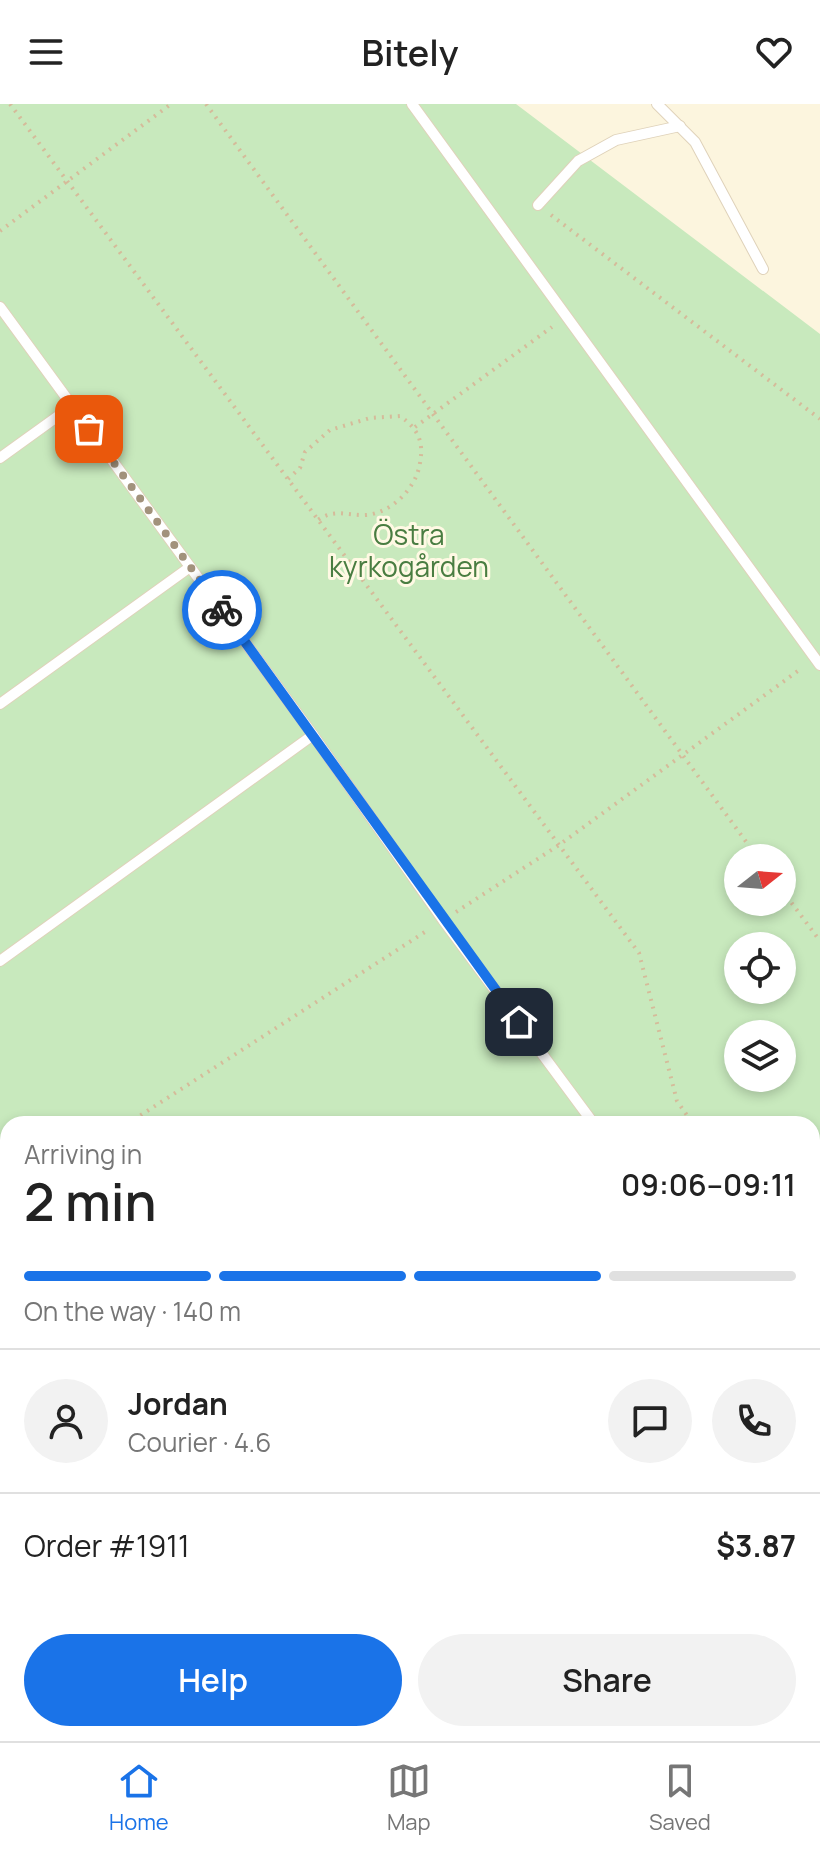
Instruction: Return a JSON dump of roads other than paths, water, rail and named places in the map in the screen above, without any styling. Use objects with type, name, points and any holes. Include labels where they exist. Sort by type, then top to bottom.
[{"type":"lane","points":[[412,104],[817,663]]},
{"type":"lane","points":[[657,104],[695,142],[763,269]]},
{"type":"lane","points":[[538,205],[578,161],[616,140],[680,126]]},
{"type":"lane","points":[[0,307],[588,1116]]},
{"type":"lane","points":[[0,458],[72,406]]},
{"type":"lane","points":[[0,704],[190,567]]},
{"type":"lane","points":[[0,961],[313,735]]},
{"type":"park label","name":"Östra kyrkogården","points":[[409,551]]}]
